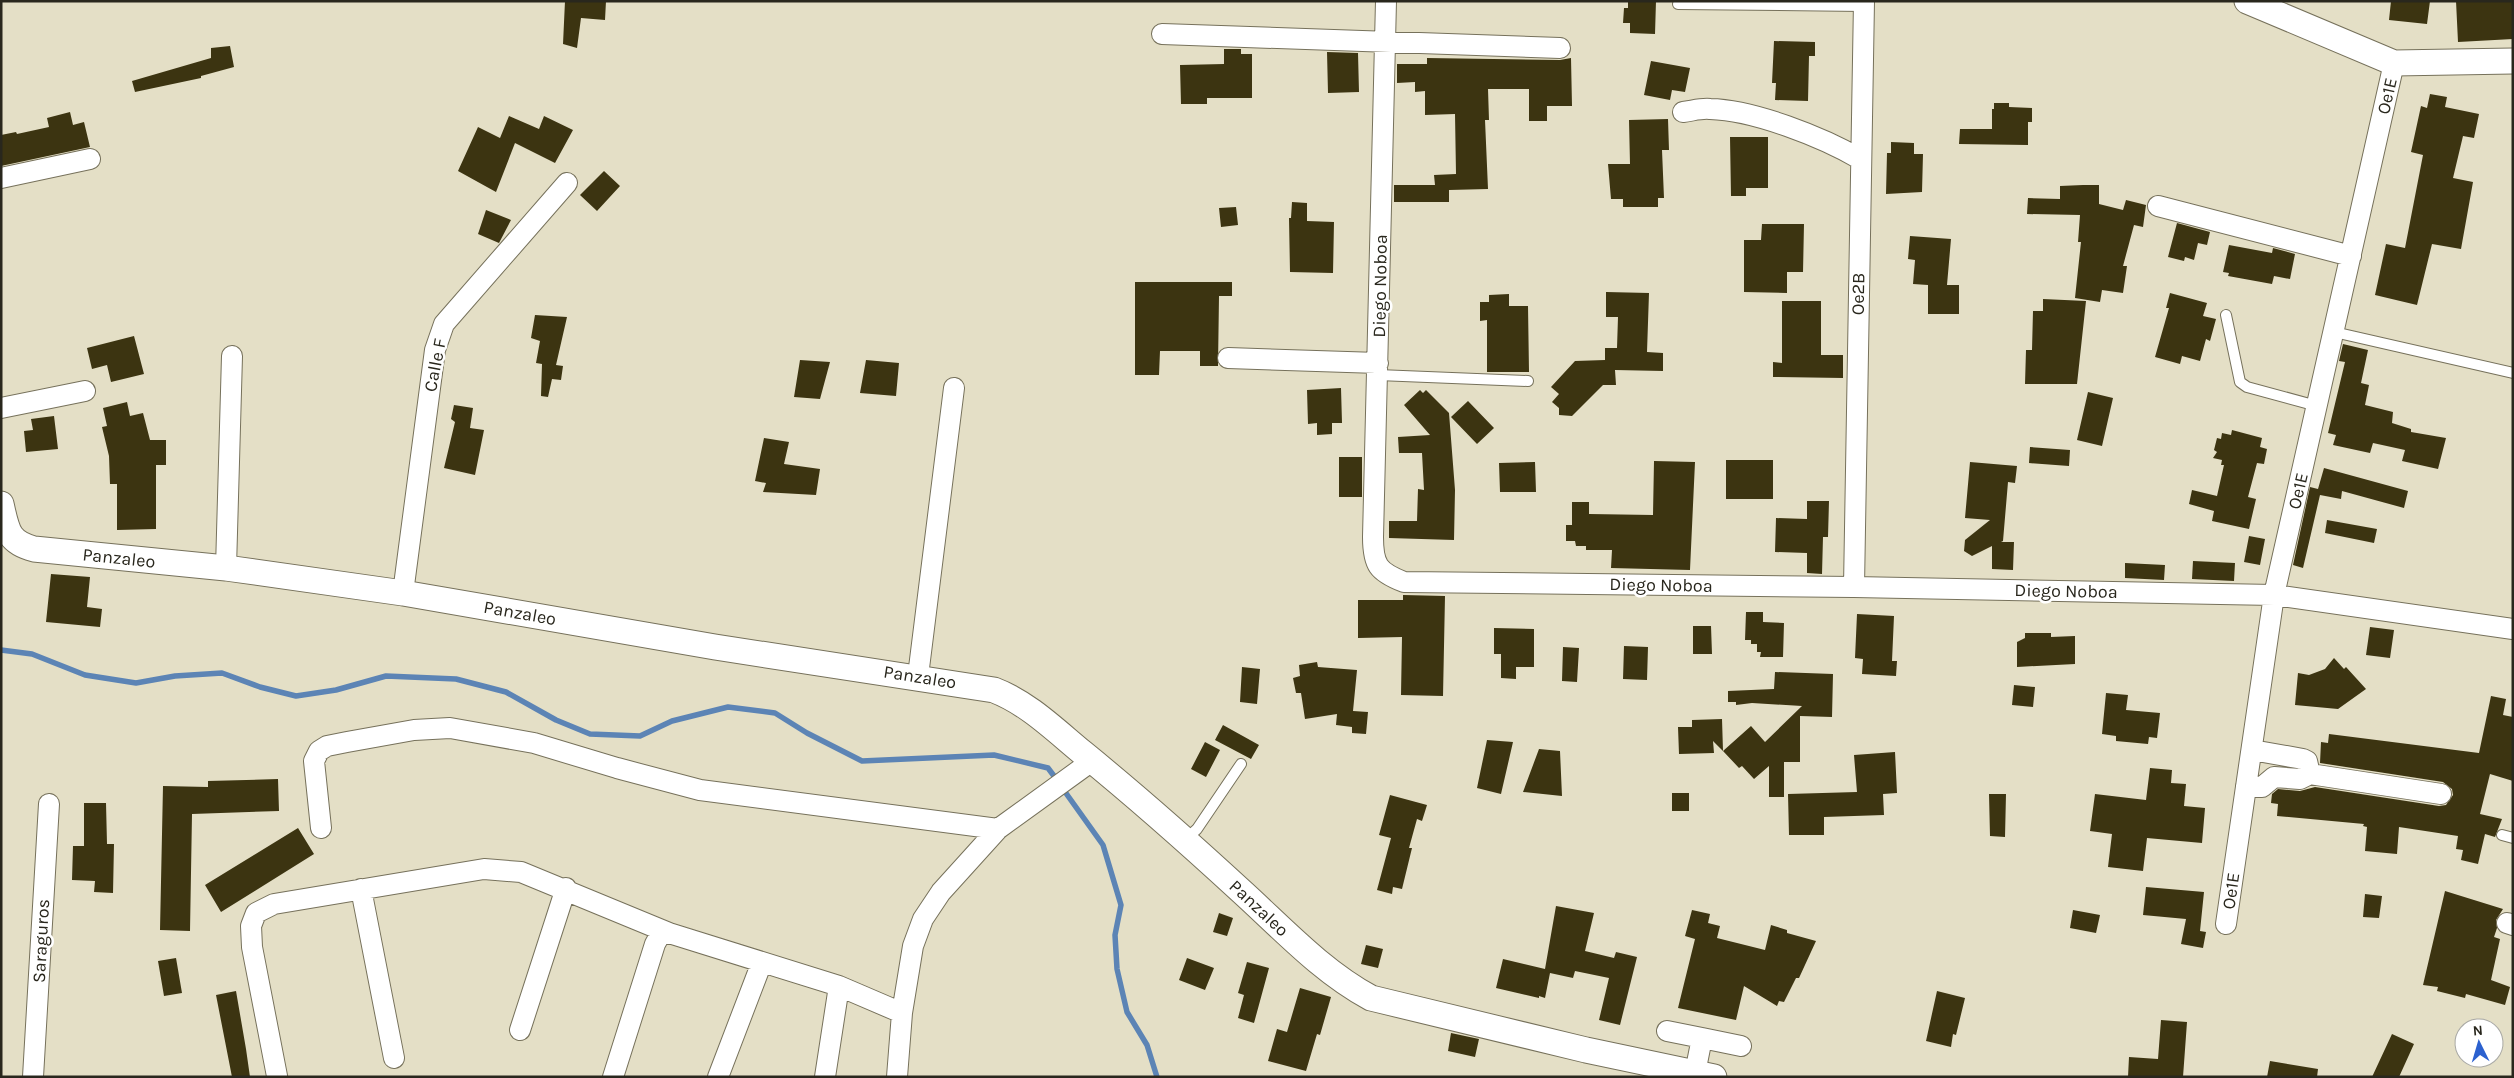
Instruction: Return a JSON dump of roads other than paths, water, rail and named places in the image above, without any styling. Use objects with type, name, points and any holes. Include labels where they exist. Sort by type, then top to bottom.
[{"type":"street","name":"Diego Noboa","points":[[1386,1],[1373,553],[1376,564],[1388,576],[1404,582],[1854,587],[2274,595],[2513,629]]},
{"type":"street","points":[[2250,2],[2394,63],[2513,61]]},
{"type":"street","name":"Oe2B","points":[[1854,587],[1864,4]]},
{"type":"street","points":[[1162,34],[1560,48]]},
{"type":"street","name":"Oe1E","points":[[2226,924],[2274,595],[2394,63]]},
{"type":"street","points":[[1683,112],[1709,109],[1746,114],[1797,131],[1860,159]]},
{"type":"street","points":[[1,178],[90,159]]},
{"type":"street","name":"Calle F","points":[[403,592],[435,350],[444,324],[567,183]]},
{"type":"street","points":[[2158,206],[2351,256]]},
{"type":"street","points":[[226,568],[232,356]]},
{"type":"street","points":[[1228,358],[1378,369]]},
{"type":"street","points":[[918,676],[954,388]]},
{"type":"street","points":[[1,408],[85,391]]},
{"type":"street","name":"Panzaleo","points":[[1,504],[9,533],[15,542],[34,549],[226,568],[403,592],[715,647],[978,686],[1011,697],[1092,761],[1185,840],[1319,964],[1344,984],[1371,998],[1586,1050],[1704,1075]]},
{"type":"street","points":[[321,828],[314,761],[319,751],[327,746],[414,730],[450,728],[534,743],[616,768],[700,790],[998,829]]},
{"type":"street","points":[[2252,750],[2303,759],[2307,761],[2310,774]]},
{"type":"street","points":[[897,1077],[902,1013],[913,946],[923,920],[941,892],[998,829],[1092,761]]},
{"type":"street","points":[[2246,786],[2262,787],[2274,777],[2300,779],[2310,774],[2441,794]]},
{"type":"street","name":"Saraguros","points":[[33,1077],[49,804]]},
{"type":"street","points":[[277,1076],[252,947],[251,926],[256,913],[274,904],[484,869],[521,872],[566,888],[669,933],[839,986],[902,1013]]},
{"type":"street","points":[[520,1030],[566,888]]},
{"type":"street","points":[[361,889],[394,1058]]},
{"type":"street","points":[[613,1077],[655,944],[660,935],[669,933]]},
{"type":"street","points":[[718,1077],[762,962]]},
{"type":"street","points":[[825,1077],[839,986]]},
{"type":"street","points":[[1667,1031],[1741,1046]]},
{"type":"street","points":[[1702,1038],[1704,1075]]},
{"type":"lane","points":[[1678,4],[1864,4]]},
{"type":"lane","points":[[2226,315],[2240,382],[2246,387],[2317,406]]},
{"type":"lane","points":[[2334,332],[2513,373]]},
{"type":"lane","points":[[1378,369],[1528,381]]},
{"type":"lane","points":[[1185,840],[1197,829],[1241,764]]},
{"type":"lane","points":[[2502,835],[2513,838]]},
{"type":"waterway","points":[[1,650],[32,654],[85,675],[136,683],[175,676],[222,673],[260,687],[296,696],[336,690],[386,676],[456,679],[506,692],[556,720],[590,734],[640,736],[672,721],[728,707],[775,713],[807,733],[862,761],[994,755],[1048,768],[1057,780]]},
{"type":"waterway","points":[[1063,789],[1103,845],[1121,905],[1115,935],[1117,969],[1127,1012],[1147,1045],[1157,1077]]}]
